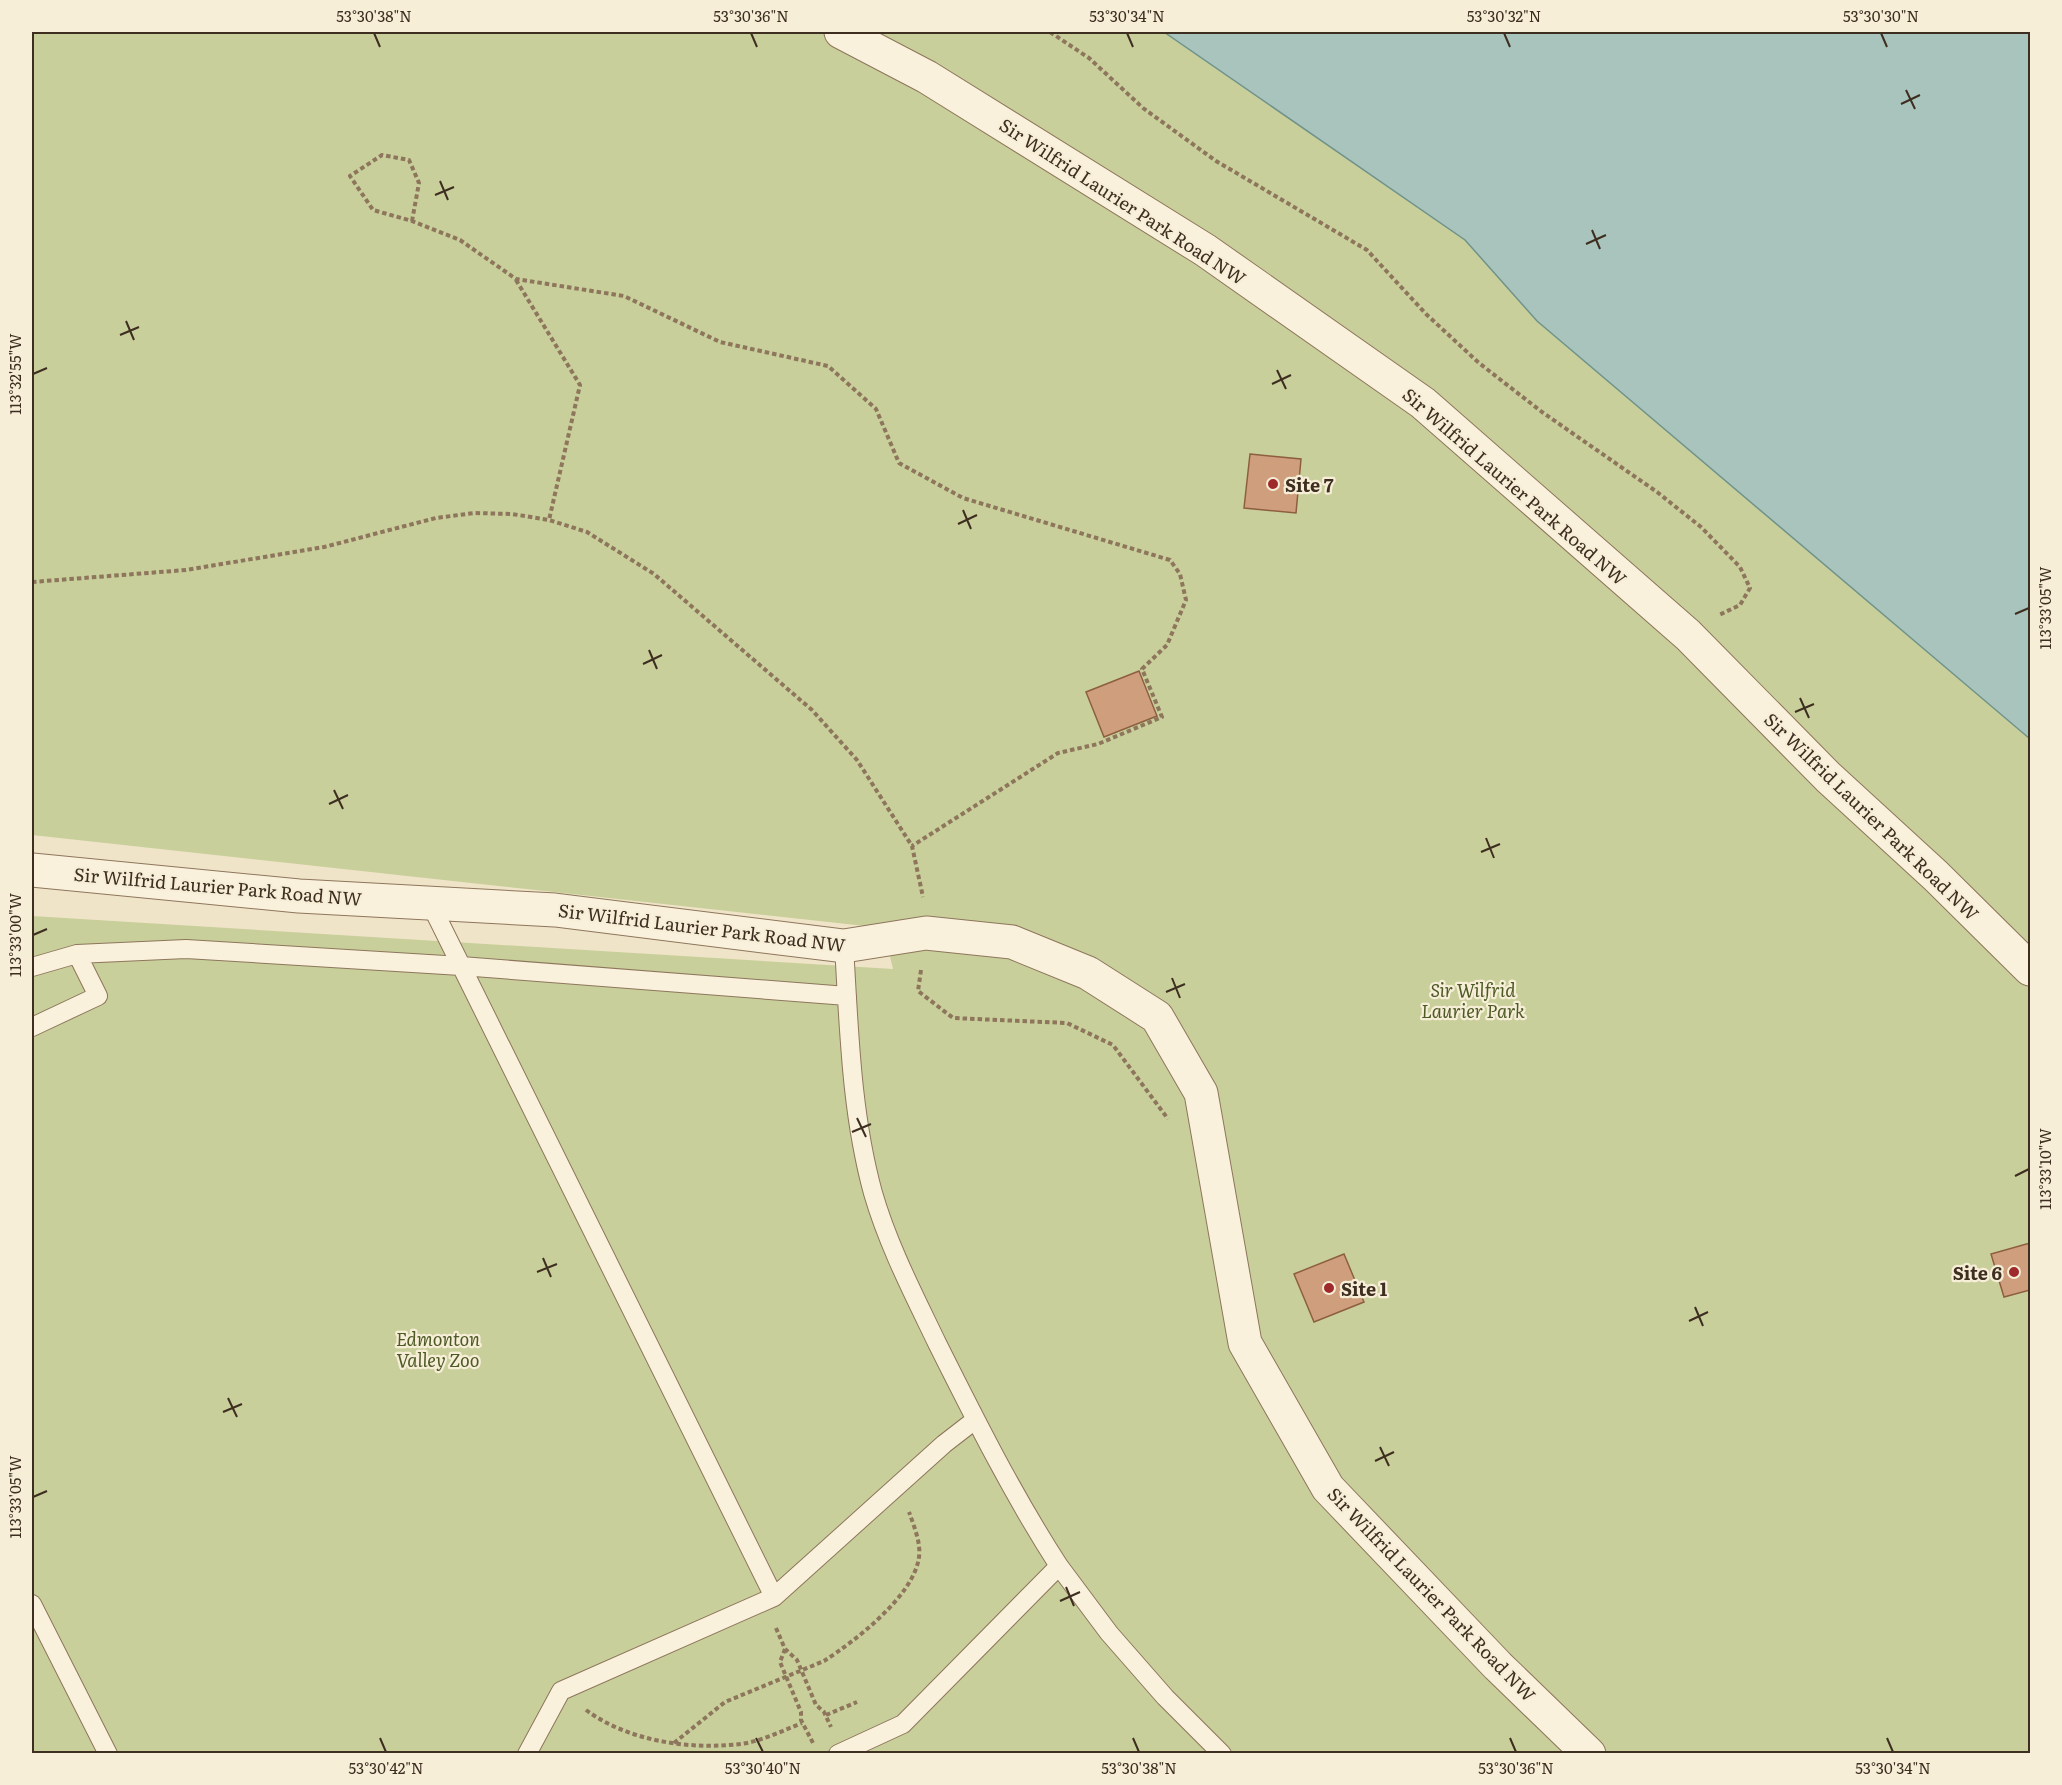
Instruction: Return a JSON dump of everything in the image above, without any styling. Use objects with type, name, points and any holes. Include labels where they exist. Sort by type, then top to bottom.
[{"type":"street","name":"Sir Wilfrid Laurier Park Road NW","points":[[841,32],[927,77],[1206,250],[1422,403],[1688,635],[1828,777],[1936,876],[2031,969]]},
{"type":"street","name":"Sir Wilfrid Laurier Park Road NW","points":[[32,870],[299,896],[555,910],[844,946],[926,933],[1012,942],[1088,973],[1157,1017],[1201,1093],[1245,1343],[1328,1488],[1498,1666],[1589,1754]]},
{"type":"lane","points":[[430,903],[774,1597]]},
{"type":"lane","points":[[844,946],[849,1047],[873,1193],[904,1274],[975,1420],[1038,1534],[1059,1566],[1109,1634],[1165,1697],[1222,1754]]},
{"type":"lane","points":[[32,967],[77,954],[186,950],[461,966],[847,996]]},
{"type":"lane","points":[[32,1027],[98,996],[77,954]]},
{"type":"lane","points":[[527,1754],[561,1692],[774,1597],[944,1444],[975,1420]]},
{"type":"lane","points":[[838,1754],[903,1724],[1059,1566]]},
{"type":"lane","points":[[32,1604],[108,1754]]},
{"type":"path","points":[[1050,32],[1089,58],[1143,108],[1216,161],[1367,250],[1426,314],[1479,363],[1542,412],[1658,492],[1701,527],[1740,567],[1750,588],[1740,605],[1711,619]]},
{"type":"path","points":[[412,221],[419,183],[409,160],[382,154],[350,176],[373,210],[412,221],[460,240],[516,279],[580,385],[549,520]]},
{"type":"path","points":[[516,279],[624,296],[720,342],[828,366],[876,410],[899,463],[963,498],[1170,560],[1180,574],[1186,600],[1167,645],[1142,669],[1162,717],[1098,744],[1058,753],[912,846]]},
{"type":"path","points":[[32,582],[186,570],[324,547],[435,518],[474,513],[549,520],[587,532],[654,574],[812,710],[857,760],[912,846],[924,898],[926,933]]},
{"type":"path","points":[[674,1743],[725,1702],[830,1657],[865,1631],[892,1604],[915,1570],[919,1550],[900,1484]]},
{"type":"path","points":[[816,1705],[797,1660],[785,1649],[780,1662],[801,1712],[802,1724],[809,1739],[817,1746]]},
{"type":"path","points":[[561,1692],[604,1724],[621,1732],[674,1743],[741,1744],[802,1724]]},
{"type":"path","points":[[826,1715],[857,1702]]},
{"type":"green space","name":"Sir Wilfrid Laurier Park","points":[[32,32],[1164,32],[1465,240],[1537,321],[2030,739],[2030,1753],[32,1753],[32,916],[893,969],[883,928],[32,835]]},
{"type":"water","points":[[1164,32],[2030,32],[2030,739],[1537,321],[1465,240]]},
{"type":"building","name":"Site 7","points":[[1250,454],[1301,459],[1296,513],[1244,508]]},
{"type":"building","points":[[1139,671],[1157,716],[1104,737],[1086,692]]},
{"type":"building","name":"Site 6","points":[[2030,1243],[2030,1290],[2004,1297],[1991,1254]]},
{"type":"building","name":"Site 1","points":[[1344,1254],[1364,1302],[1314,1322],[1294,1274]]},
{"type":"place","name":"Site 7","points":[[1273,484]]},
{"type":"place","name":"Site 6","points":[[2014,1272]]},
{"type":"place","name":"Site 1","points":[[1329,1288]]},
{"type":"park label","name":"Edmonton Valley Zoo","points":[[438,1348]]}]
